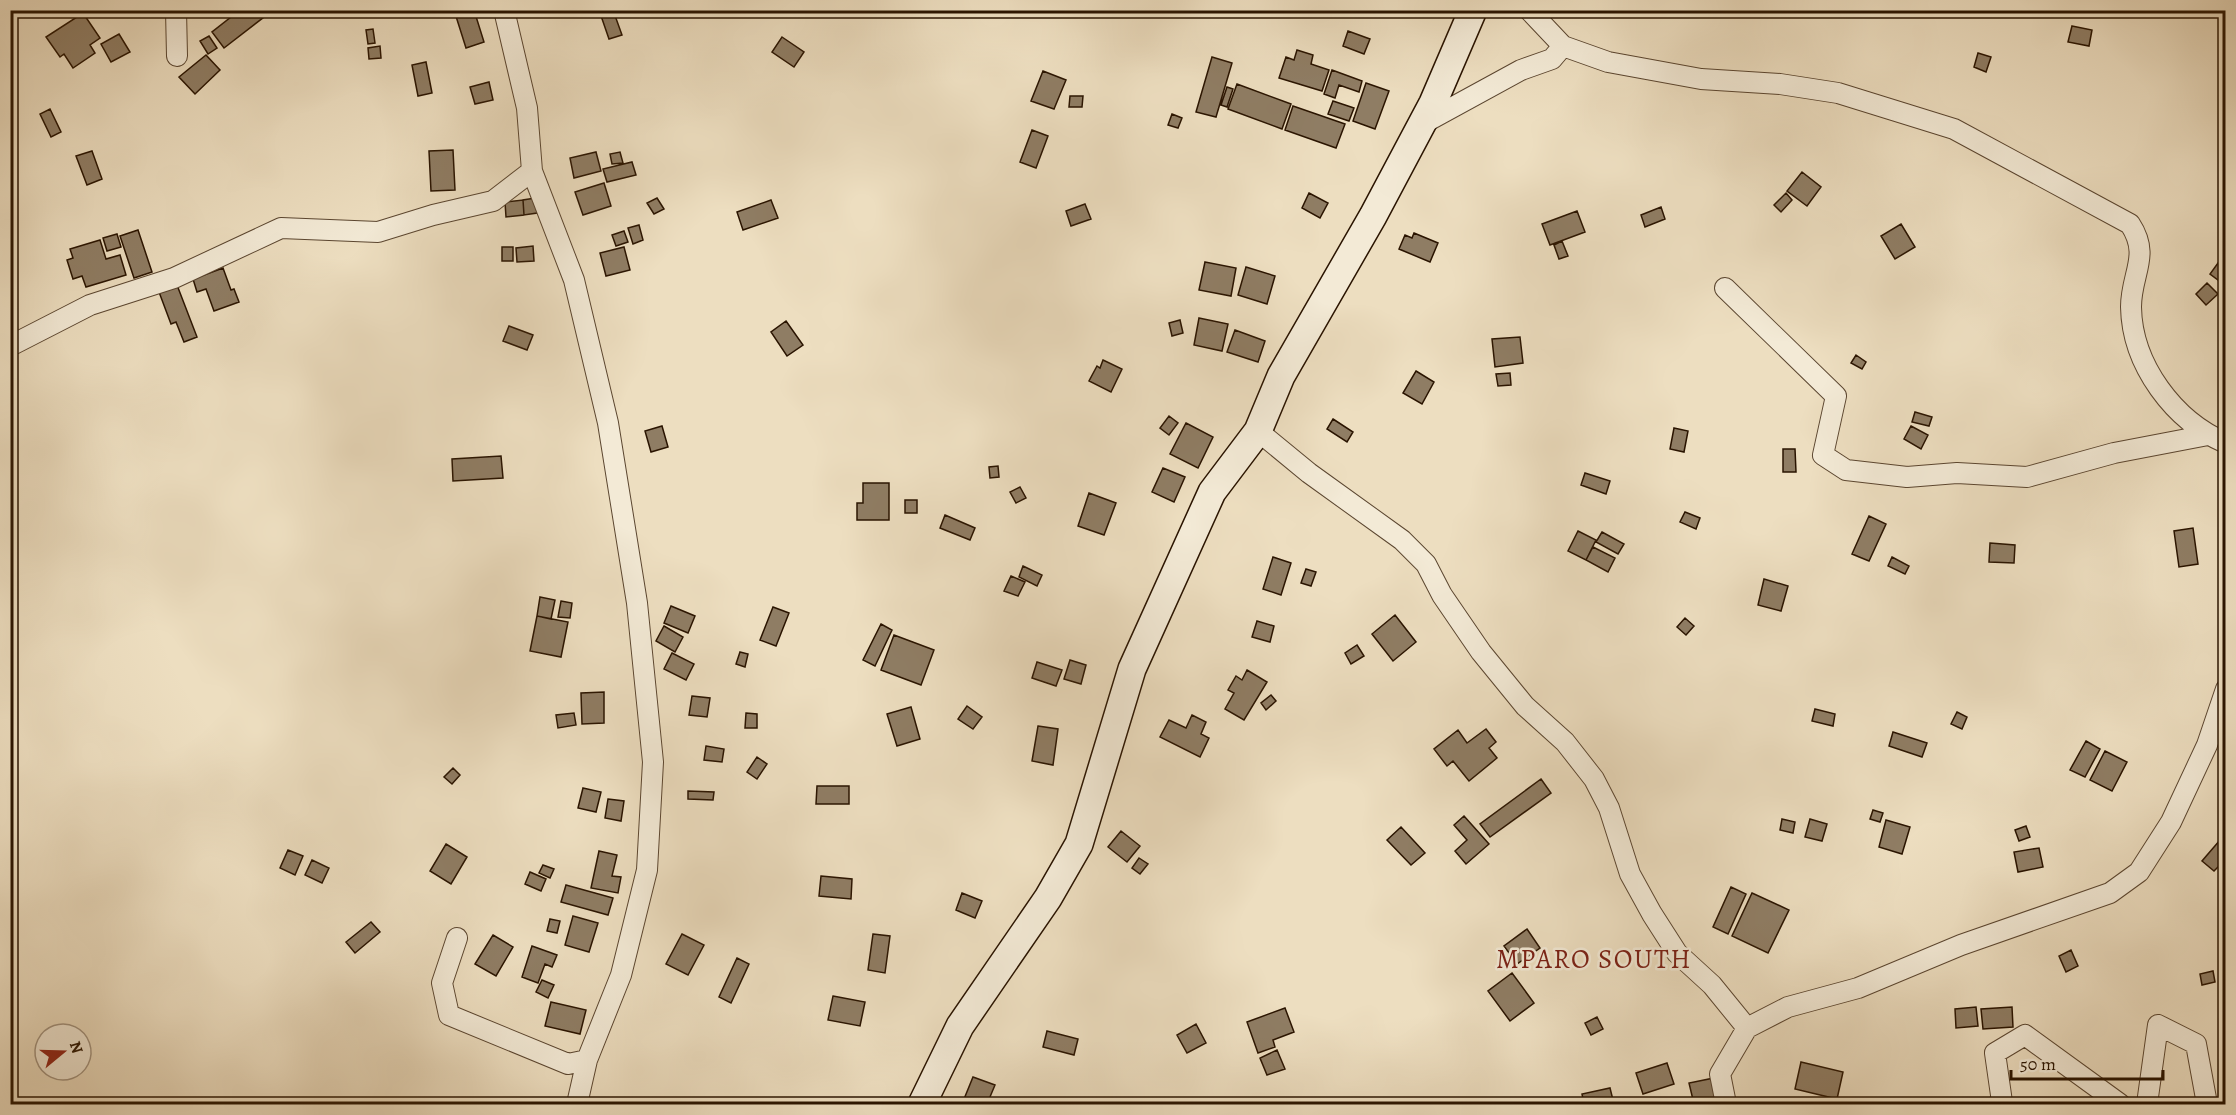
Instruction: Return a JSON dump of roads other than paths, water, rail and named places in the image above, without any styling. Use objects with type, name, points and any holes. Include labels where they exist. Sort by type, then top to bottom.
[{"type":"street","points":[[176,10],[177,56]]},
{"type":"street","points":[[504,10],[527,108],[532,171],[574,280],[608,423],[637,603],[653,762],[647,870],[621,975],[587,1060],[577,1104]]},
{"type":"street","points":[[922,1104],[960,1026],[1048,898],[1078,844],[1132,669],[1212,492],[1258,431],[1281,376],[1373,216],[1422,124],[1473,10]]},
{"type":"street","points":[[1529,10],[1563,46],[1618,64],[1701,79],[1780,84],[1838,93],[1954,129],[2118,215],[2130,224],[2141,247],[2131,307],[2139,350],[2155,383],[2179,411],[2217,439]]},
{"type":"street","points":[[1422,124],[1512,74],[1552,59],[1563,46]]},
{"type":"street","points":[[10,346],[90,305],[174,278],[281,228],[378,232],[433,214],[494,201],[532,171]]},
{"type":"street","points":[[1725,288],[1836,396],[1823,455],[1846,470],[1907,477],[1957,473],[2027,477],[2114,453],[2217,439]]},
{"type":"street","points":[[1258,431],[1309,473],[1402,540],[1426,564],[1442,595],[1481,652],[1525,706],[1565,742],[1594,779],[1610,808],[1630,874],[1652,914],[1677,953],[1712,985],[1747,1028]]},
{"type":"street","points":[[1725,1104],[1720,1074],[1747,1028],[1788,1007],[1858,988],[1961,945],[2110,893],[2139,872],[2171,822],[2207,745],[2226,689]]},
{"type":"street","points":[[457,938],[442,983],[449,1015],[568,1064],[587,1060]]},
{"type":"street","points":[[2147,1104],[2158,1026],[2196,1044],[2207,1104]]},
{"type":"street","points":[[1998,1104],[2002,1102],[1995,1053],[2025,1035],[2120,1104]]},
{"type":"district","name":"MPARO SOUTH","points":[[1594,959]]}]
